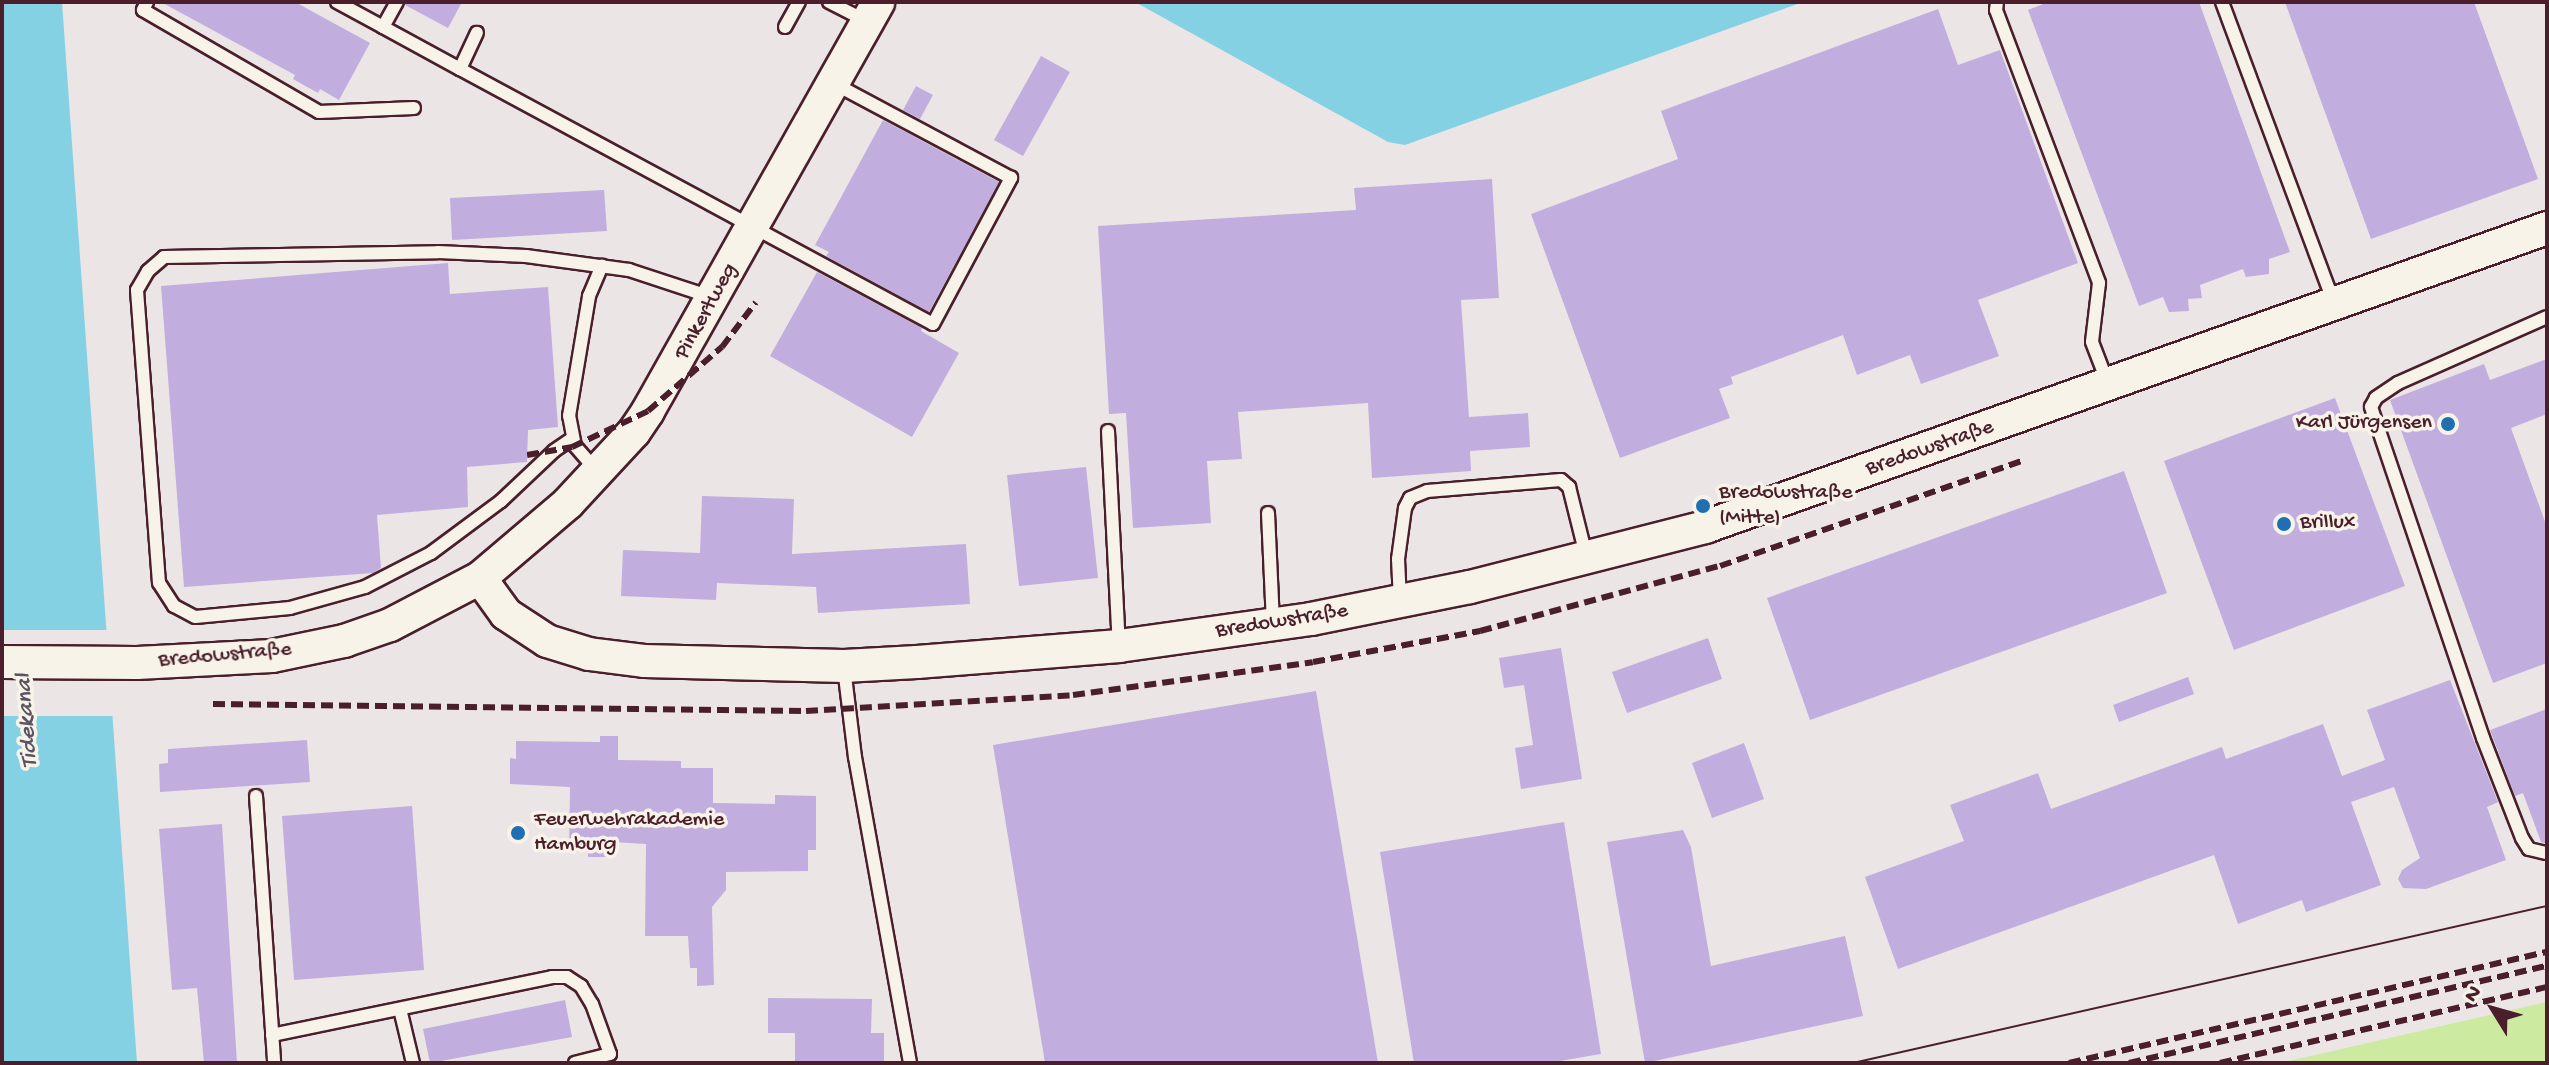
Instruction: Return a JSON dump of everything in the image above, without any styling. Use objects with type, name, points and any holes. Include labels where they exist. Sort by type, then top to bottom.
[{"type":"street","name":"Pinkertweg","points":[[480,578],[530,537],[598,472],[648,411],[872,12]]},
{"type":"street","name":"Bredowstraße","points":[[2,662],[137,663],[272,656],[344,641],[435,604],[480,578],[506,614],[547,641],[589,654],[644,661],[844,666],[1119,646],[1273,625],[1400,603],[1711,526],[2546,230]]},
{"type":"lane","points":[[147,2],[143,10],[319,112],[414,108]]},
{"type":"lane","points":[[337,2],[752,229],[933,324],[1011,178],[833,83]]},
{"type":"lane","points":[[383,27],[397,2]]},
{"type":"lane","points":[[785,27],[799,2]]},
{"type":"lane","points":[[829,2],[872,12]]},
{"type":"lane","points":[[1997,2],[1996,10],[2099,283],[2092,342],[2109,386]]},
{"type":"lane","points":[[2222,2],[2334,303]]},
{"type":"lane","points":[[460,69],[477,33]]},
{"type":"lane","points":[[573,438],[554,451],[501,501],[431,553],[365,587],[290,608],[195,617],[174,606],[159,583],[137,290],[148,271],[164,257],[188,254],[438,252],[526,256],[629,270],[714,298]]},
{"type":"lane","points":[[598,472],[583,458],[573,438],[569,416],[586,311],[602,266]]},
{"type":"lane","points":[[2547,317],[2398,383],[2376,398],[2371,407],[2483,738],[2522,838],[2529,849],[2547,853]]},
{"type":"lane","points":[[1108,431],[1119,646]]},
{"type":"lane","points":[[1400,603],[1398,559],[1405,508],[1410,498],[1427,491],[1561,480],[1569,487],[1587,558]]},
{"type":"lane","points":[[1268,513],[1273,625]]},
{"type":"lane","points":[[844,666],[855,757],[910,1063]]},
{"type":"lane","points":[[256,796],[274,1063]]},
{"type":"lane","points":[[272,1035],[552,977],[567,977],[581,986],[592,1004],[610,1054],[575,1063]]},
{"type":"lane","points":[[400,1009],[413,1063]]},
{"type":"green space","points":[[2547,1002],[2547,1063],[2281,1063],[2533,1005]]},
{"type":"water","name":"Tidekanal","points":[[2,2],[62,2],[137,1063],[2,1063]]},
{"type":"water","points":[[1135,2],[1803,2],[1405,145],[1388,142]]},
{"type":"pier","points":[[2,630],[111,630],[117,716],[2,716]]},
{"type":"building","points":[[161,2],[295,2],[370,43],[339,100],[320,89],[318,93],[293,79],[295,75]]},
{"type":"building","points":[[406,2],[462,2],[448,28],[405,5]]},
{"type":"building","points":[[2048,2],[2199,2],[2290,252],[2269,259],[2269,274],[2246,277],[2243,269],[2200,285],[2202,298],[2188,299],[2189,311],[2169,312],[2163,297],[2139,306],[2028,10]]},
{"type":"building","points":[[2285,2],[2474,2],[2538,179],[2371,239]]},
{"type":"building","points":[[1938,9],[1958,65],[2000,50],[2078,263],[1978,300],[1999,356],[1921,384],[1910,355],[1857,375],[1843,335],[1731,377],[1733,384],[1719,389],[1730,418],[1620,458],[1531,214],[1678,159],[1661,111]]},
{"type":"building","points":[[1041,56],[1070,72],[1023,156],[994,140]]},
{"type":"building","points":[[916,86],[933,95],[920,119],[903,110]]},
{"type":"building","points":[[883,120],[999,182],[929,312],[826,256],[829,252],[815,245]]},
{"type":"building","points":[[1492,179],[1499,298],[1461,300],[1469,417],[1528,413],[1530,447],[1470,451],[1471,471],[1372,478],[1368,403],[1238,412],[1242,459],[1207,461],[1211,523],[1133,528],[1126,413],[1109,414],[1098,226],[1356,210],[1354,188]]},
{"type":"building","points":[[604,190],[607,231],[452,240],[450,198]]},
{"type":"building","points":[[448,263],[450,294],[548,287],[558,427],[528,430],[527,462],[467,467],[468,507],[377,515],[381,568],[373,573],[184,587],[161,286]]},
{"type":"building","points":[[817,272],[922,328],[921,331],[959,353],[912,437],[770,356]]},
{"type":"building","points":[[2547,359],[2547,414],[2511,428],[2547,527],[2547,663],[2493,683],[2390,400],[2484,364],[2490,380]]},
{"type":"building","name":"Brillux","points":[[2335,398],[2405,586],[2234,650],[2164,461]]},
{"type":"building","points":[[1086,467],[1098,578],[1019,586],[1007,475]]},
{"type":"building","points":[[2124,471],[2167,593],[1810,720],[1767,598]]},
{"type":"building","points":[[702,496],[794,499],[792,554],[966,544],[970,604],[818,613],[816,587],[717,583],[716,600],[621,596],[623,550],[700,553]]},
{"type":"building","points":[[1708,638],[1722,679],[1627,713],[1612,672]]},
{"type":"building","points":[[1561,648],[1582,779],[1521,789],[1515,748],[1533,745],[1524,685],[1504,688],[1499,658]]},
{"type":"building","points":[[2188,677],[2194,694],[2119,722],[2113,705]]},
{"type":"building","points":[[2450,680],[2498,802],[2487,807],[2506,860],[2426,889],[2403,888],[2398,879],[2402,870],[2420,858],[2394,787],[2351,802],[2381,885],[2306,912],[2302,900],[2238,924],[2214,855],[1898,969],[1865,877],[1964,841],[1950,805],[2038,773],[2051,809],[2222,747],[2226,759],[2323,724],[2342,776],[2385,760],[2367,710]]},
{"type":"building","points":[[1316,691],[1378,1063],[1045,1063],[993,745]]},
{"type":"building","points":[[2547,709],[2547,844],[2541,842],[2523,793],[2515,796],[2490,730]]},
{"type":"building","points":[[600,736],[618,736],[618,760],[681,761],[681,768],[713,768],[713,803],[775,804],[775,795],[816,796],[816,850],[808,850],[808,871],[726,872],[726,890],[712,907],[714,985],[697,986],[697,968],[690,968],[688,936],[645,936],[646,844],[613,842],[613,857],[588,857],[588,852],[569,851],[570,787],[510,784],[510,758],[516,759],[516,741],[600,742]]},
{"type":"building","points":[[307,740],[310,782],[160,792],[159,764],[168,763],[168,749]]},
{"type":"building","points":[[1744,743],[1764,799],[1712,818],[1692,763]]},
{"type":"building","points":[[412,806],[424,970],[294,980],[282,816]]},
{"type":"building","points":[[1564,822],[1601,1054],[1548,1063],[1414,1063],[1380,852]]},
{"type":"building","points":[[222,824],[237,1063],[204,1063],[197,988],[172,990],[159,829]]},
{"type":"building","points":[[1683,830],[1691,847],[1711,966],[1845,936],[1863,1016],[1645,1063],[1607,842]]},
{"type":"building","points":[[768,998],[872,999],[871,1033],[884,1033],[884,1063],[795,1063],[795,1033],[768,1033]]},
{"type":"building","points":[[565,1000],[572,1037],[430,1063],[423,1029]]},
{"type":"tram line","points":[[1853,1063],[2547,906]]},
{"type":"railway","points":[[527,455],[572,447],[648,411],[722,347],[756,302]]},
{"type":"railway","points":[[213,704],[806,711],[1073,695],[1313,662],[1480,631],[1720,566],[2024,460]]},
{"type":"railway","points":[[2069,1063],[2547,952]]},
{"type":"railway","points":[[2129,1063],[2547,966]]},
{"type":"railway","points":[[2220,1063],[2547,987]]},
{"type":"place","name":"Karl Jürgensen","points":[[2448,424]]},
{"type":"place","name":"Bredowstraße (Mitte)","points":[[1703,506]]},
{"type":"place","name":"Brillux","points":[[2284,524]]},
{"type":"place","name":"Feuerwehrakademie Hamburg","points":[[518,833]]}]
